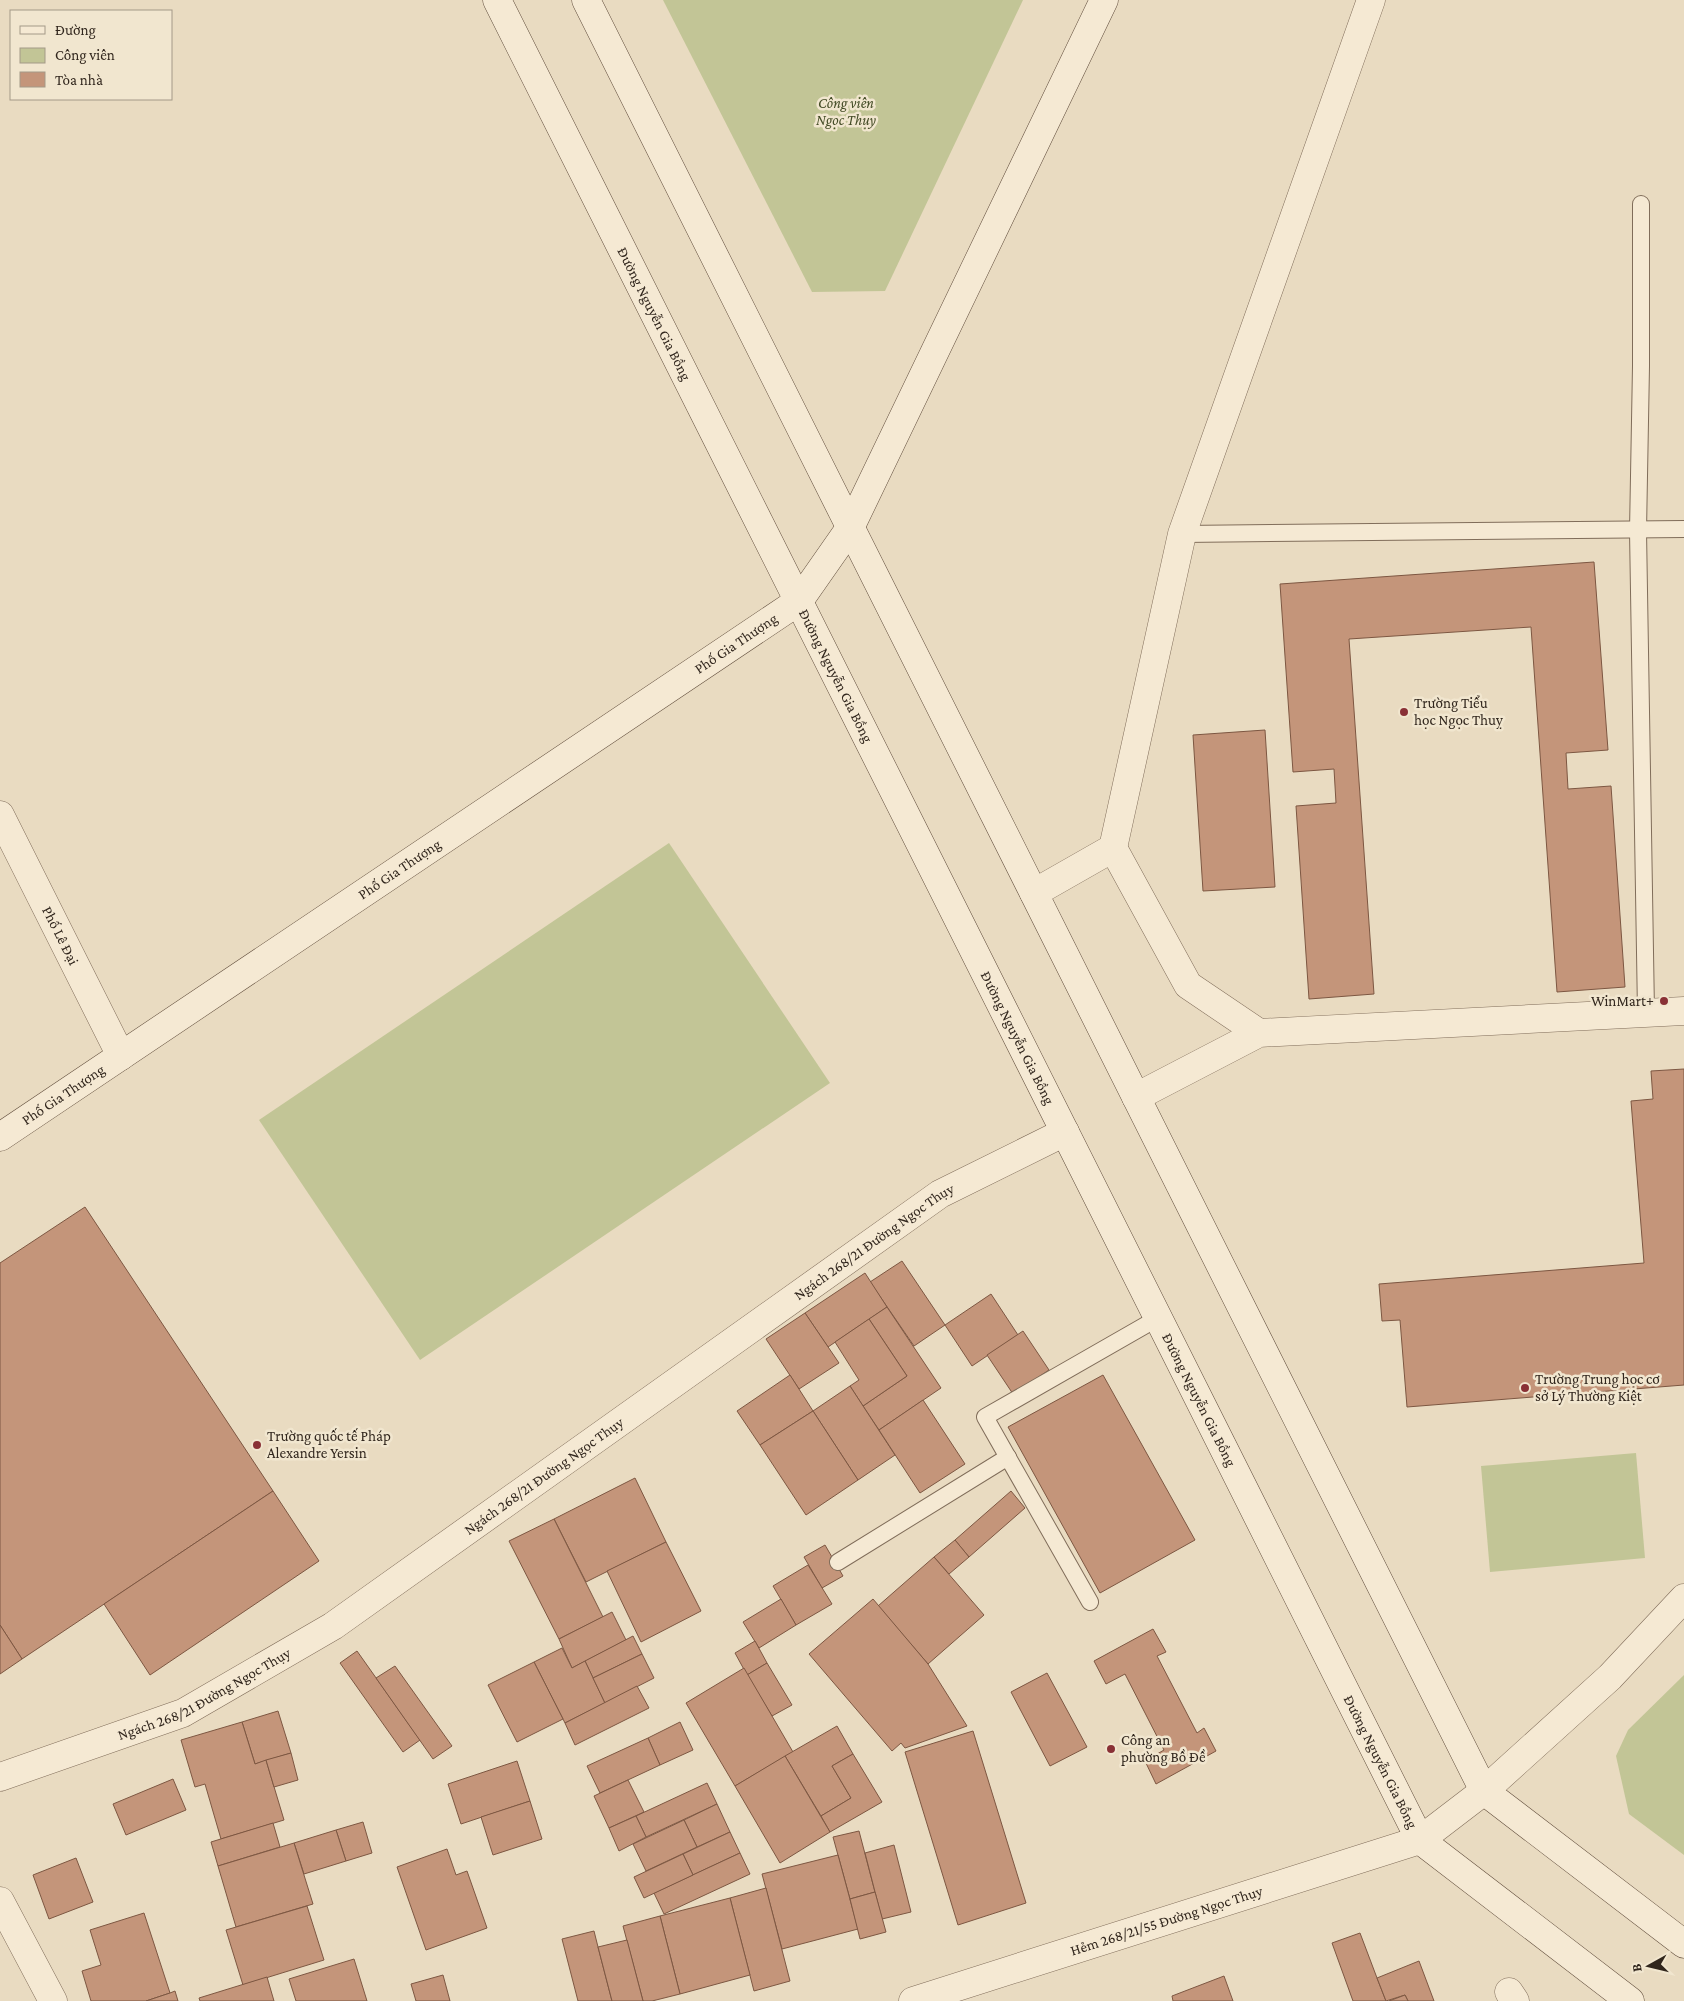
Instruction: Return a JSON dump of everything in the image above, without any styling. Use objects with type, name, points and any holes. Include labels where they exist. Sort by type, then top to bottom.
[{"type":"street","name":"Đường Nguyễn Gia Bồng","points":[[497,0],[1420,1840],[1630,2001]]},
{"type":"street","points":[[586,0],[1484,1791],[1684,1944]]},
{"type":"street","points":[[799,601],[850,528],[1104,0]]},
{"type":"street","points":[[1259,1033],[1188,985],[1113,848],[1182,534],[1371,0]]},
{"type":"street","name":"Phố Gia Thượng","points":[[0,1137],[799,601]]},
{"type":"street","name":"Phố Lê Đại","points":[[0,815],[121,1056]]},
{"type":"street","points":[[1034,893],[1113,848]]},
{"type":"street","points":[[1136,1097],[1259,1033],[1684,1011]]},
{"type":"street","name":"Ngách 268/21 Đường Ngọc Thụy","points":[[0,1777],[183,1713],[333,1626],[940,1194],[1065,1132]]},
{"type":"street","name":"Hẻm 268/21/55 Đường Ngọc Thụy","points":[[913,2001],[1420,1840],[1484,1791],[1610,1677],[1684,1598]]},
{"type":"street","points":[[0,1901],[53,2001]]},
{"type":"lane","points":[[1641,204],[1638,531],[1646,1012]]},
{"type":"lane","points":[[1182,534],[1638,531],[1684,529]]},
{"type":"lane","points":[[1090,1602],[985,1417],[1158,1318]]},
{"type":"lane","points":[[838,1562],[1008,1457]]},
{"type":"green space","name":"Công viên Ngọc Thụy","points":[[663,0],[1023,0],[885,291],[812,292]]},
{"type":"green space","points":[[669,843],[830,1083],[420,1360],[259,1120]]},
{"type":"green space","points":[[1636,1453],[1645,1558],[1490,1572],[1481,1466]]},
{"type":"green space","points":[[1684,1675],[1684,1855],[1629,1814],[1616,1756],[1628,1730]]},
{"type":"building","points":[[1594,562],[1608,750],[1566,753],[1568,789],[1611,786],[1625,987],[1557,992],[1531,627],[1349,639],[1374,994],[1309,999],[1296,806],[1336,803],[1334,769],[1293,772],[1280,584]]},
{"type":"building","points":[[1265,730],[1275,887],[1203,891],[1193,735]]},
{"type":"building","points":[[1684,1069],[1684,1385],[1407,1407],[1400,1320],[1382,1321],[1379,1284],[1644,1263],[1631,1101],[1653,1099],[1651,1071]]},
{"type":"building","points":[[85,1207],[273,1491],[22,1659],[0,1625],[0,1263]]},
{"type":"building","points":[[902,1261],[945,1325],[914,1346],[870,1282]]},
{"type":"building","points":[[865,1273],[887,1307],[828,1347],[805,1313]]},
{"type":"building","points":[[991,1294],[1018,1335],[972,1366],[945,1325]]},
{"type":"building","points":[[887,1307],[941,1388],[879,1430],[863,1406],[907,1376],[869,1319]]},
{"type":"building","points":[[805,1313],[839,1363],[799,1389],[766,1339]]},
{"type":"building","points":[[869,1319],[907,1376],[863,1406],[850,1386],[859,1380],[835,1342]]},
{"type":"building","points":[[1023,1331],[1049,1370],[1013,1394],[987,1355]]},
{"type":"building","points":[[790,1375],[813,1411],[760,1445],[737,1411]]},
{"type":"building","points":[[1103,1375],[1195,1540],[1100,1593],[1008,1427]]},
{"type":"building","points":[[850,1386],[895,1455],[858,1480],[813,1411]]},
{"type":"building","points":[[923,1400],[965,1464],[920,1493],[879,1430]]},
{"type":"building","points":[[813,1411],[858,1480],[806,1515],[760,1445]]},
{"type":"building","points":[[635,1478],[666,1542],[586,1582],[554,1519]]},
{"type":"building","points":[[273,1491],[319,1561],[150,1675],[104,1604]]},
{"type":"building","points":[[1011,1491],[1025,1508],[969,1557],[955,1540]]},
{"type":"building","points":[[554,1519],[603,1617],[559,1639],[509,1541]]},
{"type":"building","points":[[955,1540],[969,1557],[949,1574],[934,1557]]},
{"type":"building","points":[[666,1542],[701,1611],[641,1642],[607,1571]]},
{"type":"building","points":[[825,1545],[843,1576],[822,1588],[804,1557]]},
{"type":"building","points":[[934,1557],[984,1615],[928,1664],[878,1606]]},
{"type":"building","points":[[808,1565],[832,1604],[796,1625],[773,1586]]},
{"type":"building","points":[[781,1599],[796,1625],[759,1648],[743,1622]]},
{"type":"building","points":[[873,1599],[928,1664],[967,1726],[905,1748],[901,1743],[892,1751],[809,1654]]},
{"type":"building","points":[[612,1612],[626,1640],[572,1668],[559,1639]]},
{"type":"building","points":[[0,1625],[22,1659],[0,1674]]},
{"type":"building","points":[[1153,1629],[1166,1652],[1157,1656],[1197,1733],[1204,1728],[1216,1751],[1156,1784],[1145,1761],[1164,1750],[1125,1674],[1106,1684],[1094,1661]]},
{"type":"building","points":[[633,1636],[642,1654],[593,1678],[585,1661]]},
{"type":"building","points":[[755,1641],[767,1663],[747,1675],[735,1653]]},
{"type":"building","points":[[562,1648],[572,1668],[585,1661],[605,1703],[565,1723],[534,1662]]},
{"type":"building","points":[[357,1651],[420,1740],[403,1752],[340,1663]]},
{"type":"building","points":[[642,1654],[654,1678],[605,1703],[593,1678]]},
{"type":"building","points":[[534,1662],[563,1719],[517,1742],[488,1685]]},
{"type":"building","points":[[767,1663],[792,1705],[772,1716],[747,1675]]},
{"type":"building","points":[[395,1666],[452,1746],[433,1759],[376,1678]]},
{"type":"building","points":[[744,1668],[793,1752],[735,1786],[686,1703]]},
{"type":"building","points":[[1047,1673],[1087,1747],[1050,1766],[1011,1692]]},
{"type":"building","points":[[637,1686],[649,1708],[575,1745],[565,1723]]},
{"type":"building","points":[[278,1711],[291,1753],[255,1764],[242,1722]]},
{"type":"building","points":[[242,1722],[255,1764],[266,1760],[284,1820],[221,1839],[205,1784],[195,1787],[181,1740]]},
{"type":"building","points":[[680,1722],[693,1750],[660,1765],[648,1738]]},
{"type":"building","points":[[837,1726],[853,1754],[832,1766],[851,1798],[821,1816],[785,1756]]},
{"type":"building","points":[[973,1731],[1026,1903],[958,1925],[905,1752]]},
{"type":"building","points":[[648,1738],[660,1765],[600,1793],[587,1766]]},
{"type":"building","points":[[291,1753],[298,1780],[274,1787],[266,1760]]},
{"type":"building","points":[[853,1754],[882,1802],[830,1832],[821,1816],[851,1798],[832,1766]]},
{"type":"building","points":[[785,1756],[830,1832],[780,1863],[735,1786]]},
{"type":"building","points":[[517,1761],[530,1801],[461,1824],[448,1784]]},
{"type":"building","points":[[173,1779],[186,1810],[126,1835],[113,1804]]},
{"type":"building","points":[[628,1780],[644,1812],[609,1828],[594,1796]]},
{"type":"building","points":[[707,1783],[717,1804],[646,1837],[636,1816]]},
{"type":"building","points":[[530,1801],[542,1839],[493,1855],[481,1817]]},
{"type":"building","points":[[717,1804],[730,1832],[697,1847],[684,1820]]},
{"type":"building","points":[[636,1816],[646,1837],[619,1851],[609,1828]]},
{"type":"building","points":[[684,1820],[697,1847],[646,1871],[633,1844]]},
{"type":"building","points":[[363,1822],[372,1853],[346,1861],[336,1830]]},
{"type":"building","points":[[273,1823],[280,1847],[218,1866],[211,1842]]},
{"type":"building","points":[[336,1830],[346,1861],[304,1874],[294,1843]]},
{"type":"building","points":[[859,1831],[875,1892],[850,1899],[833,1837]]},
{"type":"building","points":[[730,1832],[740,1853],[693,1875],[683,1854]]},
{"type":"building","points":[[294,1843],[313,1904],[236,1927],[218,1866]]},
{"type":"building","points":[[894,1845],[911,1912],[882,1919],[865,1853]]},
{"type":"building","points":[[447,1849],[456,1875],[467,1871],[487,1928],[426,1950],[397,1867]]},
{"type":"building","points":[[740,1853],[750,1874],[664,1914],[654,1893]]},
{"type":"building","points":[[683,1854],[693,1875],[644,1898],[634,1877]]},
{"type":"building","points":[[838,1855],[858,1929],[782,1949],[762,1874]]},
{"type":"building","points":[[76,1858],[93,1902],[49,1919],[33,1875]]},
{"type":"building","points":[[766,1888],[790,1981],[754,1991],[730,1898]]},
{"type":"building","points":[[875,1892],[886,1932],[860,1939],[850,1899]]},
{"type":"building","points":[[730,1898],[750,1975],[680,1994],[660,1916]]},
{"type":"building","points":[[307,1906],[324,1960],[243,1985],[226,1930]]},
{"type":"building","points":[[144,1913],[170,1993],[146,2001],[91,2001],[82,1971],[101,1965],[90,1930]]},
{"type":"building","points":[[660,1916],[680,1994],[652,2001],[643,2001],[623,1926]]},
{"type":"building","points":[[594,1931],[612,2001],[578,2001],[562,1939]]},
{"type":"building","points":[[1360,1933],[1386,2001],[1353,2001],[1332,1943]]},
{"type":"building","points":[[627,1940],[643,2001],[612,2001],[598,1947]]},
{"type":"building","points":[[354,1959],[367,2001],[296,2001],[289,1979]]},
{"type":"building","points":[[1419,1961],[1434,2001],[1408,2001],[1405,1995],[1386,2001],[1377,1978]]},
{"type":"building","points":[[443,1975],[450,2001],[416,2001],[411,1984]]},
{"type":"building","points":[[1224,1976],[1233,2001],[1173,2001],[1172,1996]]},
{"type":"building","points":[[267,1977],[274,2001],[200,2001],[199,1998]]},
{"type":"building","points":[[175,1991],[178,2001],[146,2001],[170,1993]]},
{"type":"building","points":[[1405,1995],[1408,2001],[1389,2001]]},
{"type":"place","name":"Trường Tiểu học Ngọc Thuỵ","points":[[1404,712]]},
{"type":"place","name":"WinMart+","points":[[1664,1001]]},
{"type":"place","name":"Trường Trung học cơ sở Lý Thường Kiệt","points":[[1525,1388]]},
{"type":"place","name":"Trường quốc tế Pháp Alexandre Yersin","points":[[257,1445]]},
{"type":"place","name":"Công an phường Bồ Đề","points":[[1111,1749]]}]
